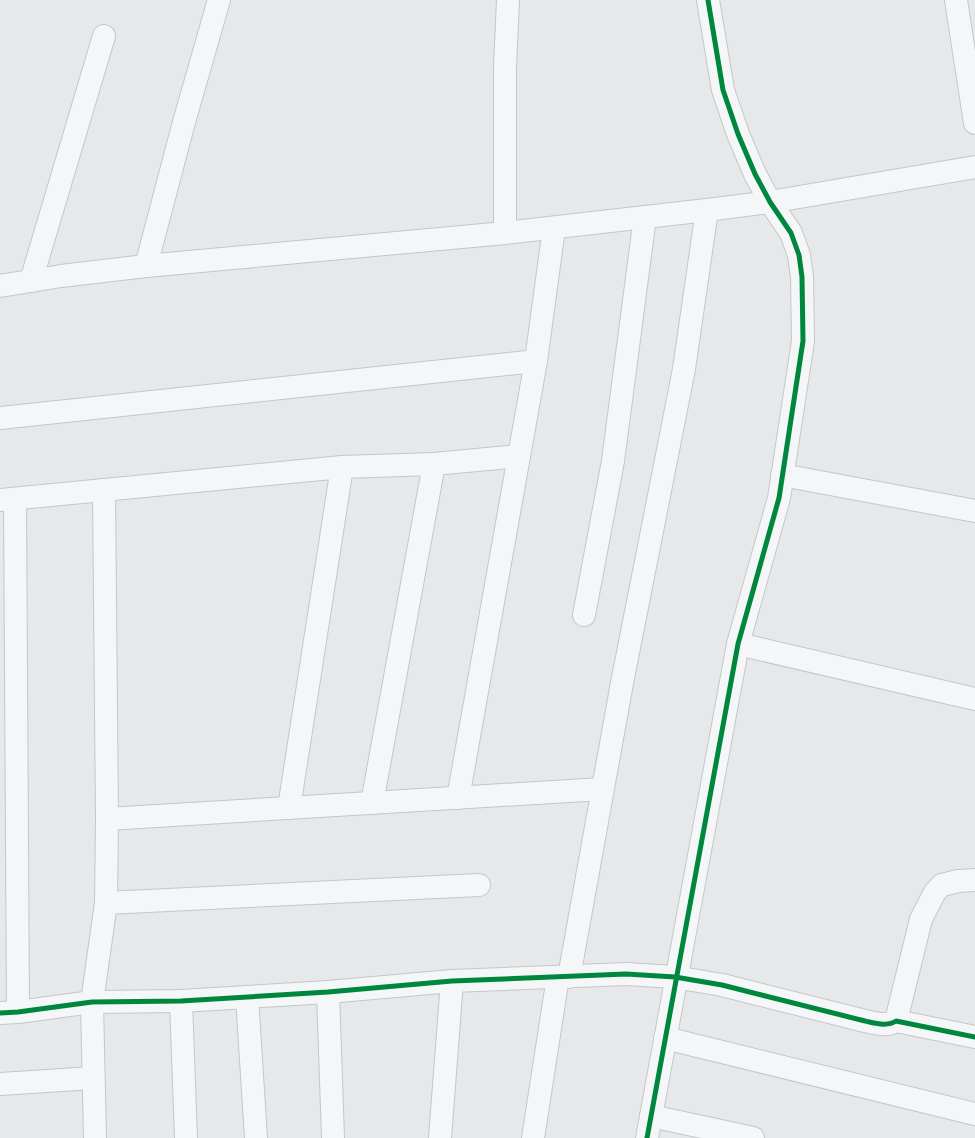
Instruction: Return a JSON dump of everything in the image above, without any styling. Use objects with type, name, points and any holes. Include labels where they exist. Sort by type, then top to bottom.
[{"type":"street","points":[[146,266],[184,122],[219,0]]},
{"type":"street","points":[[505,233],[505,67],[508,0]]},
{"type":"street","points":[[647,1138],[738,644],[779,498],[803,340],[802,277],[800,255],[791,233],[770,202],[755,174],[738,134],[723,90],[708,0]]},
{"type":"street","points":[[956,0],[975,123]]},
{"type":"street","points":[[32,281],[104,36]]},
{"type":"street","points":[[0,286],[146,266],[505,233],[707,210],[770,202],[975,167]]},
{"type":"street","points":[[533,1138],[563,977],[602,789],[623,675],[684,369],[707,210]]},
{"type":"street","points":[[584,615],[614,462],[645,217]]},
{"type":"street","points":[[458,798],[536,361],[554,228]]},
{"type":"street","points":[[0,418],[536,361]]},
{"type":"street","points":[[519,456],[434,464],[342,466],[7,499],[9,1013],[92,1002],[181,1001],[328,992],[452,981],[626,974],[676,977],[722,985],[865,1021],[880,1024],[892,1023],[896,1021],[975,1037]]},
{"type":"street","points":[[372,803],[434,464]]},
{"type":"street","points":[[289,808],[342,466]]},
{"type":"street","points":[[782,475],[975,511]]},
{"type":"street","points":[[95,1138],[92,1002],[106,903],[107,819],[104,490]]},
{"type":"street","points":[[738,644],[975,699]]},
{"type":"street","points":[[107,819],[602,789]]},
{"type":"street","points":[[896,1021],[921,919],[934,892],[942,885],[958,881],[975,880]]},
{"type":"street","points":[[106,903],[479,885]]},
{"type":"street","points":[[440,1138],[452,981]]},
{"type":"street","points":[[328,992],[333,1138]]},
{"type":"street","points":[[247,997],[256,1138]]},
{"type":"street","points":[[181,1001],[186,1138]]},
{"type":"street","points":[[665,1038],[975,1114]]},
{"type":"street","points":[[0,1084],[93,1078]]},
{"type":"street","points":[[651,1116],[753,1138]]},
{"type":"cycle path","points":[[647,1138],[738,644],[779,498],[803,341],[802,277],[799,255],[791,233],[770,202],[755,174],[738,134],[723,90],[708,0]]},
{"type":"cycle path","points":[[0,1013],[92,1002],[181,1001],[328,992],[452,981],[626,974],[675,977],[722,985],[873,1023],[889,1024],[896,1021],[975,1037]]}]
